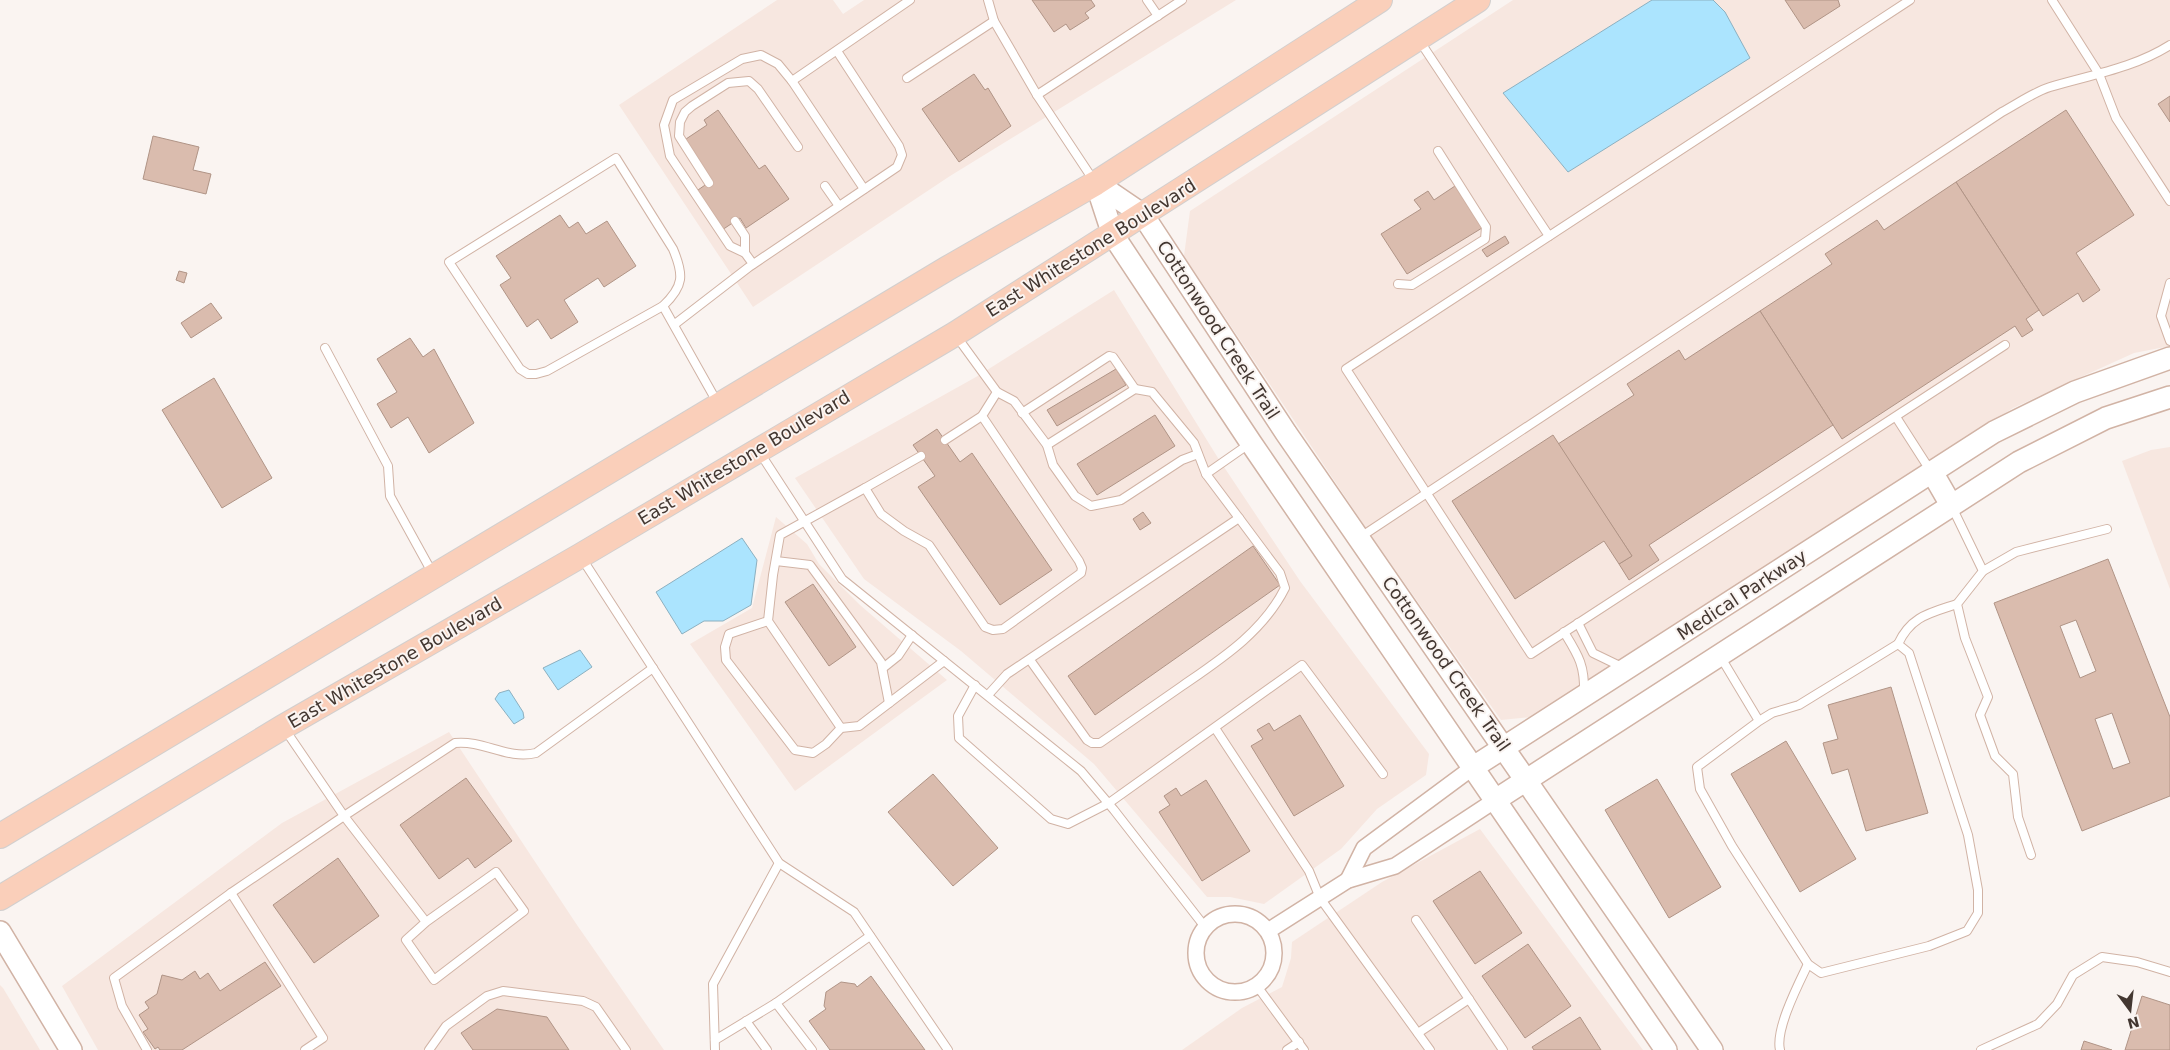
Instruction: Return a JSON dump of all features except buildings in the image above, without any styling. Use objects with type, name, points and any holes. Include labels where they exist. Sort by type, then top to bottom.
[{"type":"main road","points":[[0,836],[948,268],[1096,183],[1380,0]]},
{"type":"main road","name":"East Whitestone Boulevard","points":[[0,898],[283,727],[580,556],[955,334],[1113,235],[1478,0]]},
{"type":"street","name":"Cottonwood Creek Trail","points":[[1096,183],[1143,215],[1286,433],[1712,1050]]},
{"type":"street","name":"Cottonwood Creek Trail","points":[[1096,183],[1113,235],[1251,443],[1666,1050]]},
{"type":"street","name":"Medical Parkway","points":[[1348,880],[1364,848],[1472,768],[1994,432],[2075,392],[2170,358]]},
{"type":"street","name":"Medical Parkway","points":[[1268,931],[1348,880],[1396,866],[1719,654],[2019,462],[2064,437],[2106,418],[2170,397]]},
{"type":"street","points":[[1932,472],[1951,505]]},
{"type":"street","points":[[1237,914],[1249,916],[1260,922],[1268,931],[1273,942],[1275,954],[1272,966],[1266,977],[1257,986],[1236,993],[1214,987],[1205,980],[1199,970],[1195,948],[1205,927],[1225,915],[1237,914]]},
{"type":"street","points":[[0,932],[71,1050]]},
{"type":"lane","points":[[792,81],[910,0]]},
{"type":"lane","points":[[988,0],[994,21],[1037,95],[1096,183]]},
{"type":"lane","points":[[1147,0],[1158,16]]},
{"type":"lane","points":[[1037,95],[1182,0]]},
{"type":"lane","points":[[1910,0],[1346,369],[1531,654],[2005,345]]},
{"type":"lane","points":[[2052,0],[2099,74],[2116,118],[2170,201]]},
{"type":"lane","points":[[907,78],[994,21]]},
{"type":"lane","points":[[1418,39],[1549,236]]},
{"type":"lane","points":[[1359,538],[2002,112],[2048,88],[2099,74],[2156,54],[2170,45]]},
{"type":"lane","points":[[675,324],[753,264],[897,167],[902,155],[900,146],[836,51]]},
{"type":"lane","points":[[753,264],[745,253],[730,246],[670,156],[664,125],[673,100],[742,59],[761,55],[778,64],[792,81],[864,189]]},
{"type":"lane","points":[[709,183],[679,136],[680,122],[685,112],[692,106],[728,83],[749,81],[758,89],[798,147]]},
{"type":"lane","points":[[1398,284],[1412,285],[1485,239],[1486,227],[1438,151]]},
{"type":"lane","points":[[616,158],[679,263],[680,284],[674,295],[663,306],[559,366],[536,374],[528,374],[520,369],[449,262],[616,158]]},
{"type":"lane","points":[[825,186],[839,206]]},
{"type":"lane","points":[[735,221],[745,236],[745,253]]},
{"type":"lane","points":[[2170,283],[2161,316],[2170,341]]},
{"type":"lane","points":[[663,306],[675,324],[719,405]]},
{"type":"lane","points":[[955,334],[998,392],[1014,401],[1047,445],[1053,465],[1075,496],[1091,506],[1121,500],[1182,460],[1198,454]]},
{"type":"lane","points":[[325,348],[388,466],[390,496],[434,576]]},
{"type":"lane","points":[[1022,413],[1109,356],[1113,356],[1135,389]]},
{"type":"lane","points":[[1030,660],[1087,740],[1092,743],[1100,743],[1232,651],[1253,632],[1280,599],[1286,588],[1280,573],[1206,474],[1194,443],[1152,392],[1135,389],[1047,445]]},
{"type":"lane","points":[[945,440],[982,416],[998,392]]},
{"type":"lane","points":[[865,488],[882,514],[904,532],[929,545],[985,627],[993,630],[1003,629],[1081,573],[1082,568],[982,416]]},
{"type":"lane","points":[[1896,417],[1932,472]]},
{"type":"lane","points":[[1206,474],[1251,443]]},
{"type":"lane","points":[[758,449],[842,579],[1080,770],[1109,804],[1205,927]]},
{"type":"lane","points":[[841,728],[768,622],[780,535],[921,456]]},
{"type":"lane","points":[[1951,505],[1983,571]]},
{"type":"lane","points":[[988,695],[1007,674],[1239,518]]},
{"type":"lane","points":[[1898,644],[1909,653],[1968,835],[1978,890],[1978,913],[1967,931],[1929,946],[1820,973],[1808,964],[1732,846],[1700,789],[1697,767],[1772,713],[1799,706],[1898,644],[1905,629],[1918,619],[1957,604],[1983,571],[2016,552],[2107,529]]},
{"type":"lane","points":[[580,556],[779,863],[854,912],[948,1050]]},
{"type":"lane","points":[[776,561],[810,565],[883,668],[890,703]]},
{"type":"lane","points":[[1957,604],[1965,638],[1988,698],[1980,715],[1994,756],[2013,774],[2018,817],[2031,855]]},
{"type":"lane","points":[[768,622],[729,634],[725,647],[726,660],[795,750],[813,753],[826,744],[841,728],[859,726],[944,660]]},
{"type":"lane","points":[[1578,623],[1593,653],[1627,669]]},
{"type":"lane","points":[[1564,632],[1580,658],[1584,677],[1584,696]]},
{"type":"lane","points":[[883,668],[898,656],[912,635]]},
{"type":"lane","points":[[1719,654],[1759,721]]},
{"type":"lane","points":[[975,685],[958,716],[959,738],[1051,820],[1068,824],[1109,804],[1302,665],[1383,774]]},
{"type":"lane","points":[[147,1050],[122,1006],[114,978],[231,893],[455,743],[470,742],[524,756],[536,753],[653,668]]},
{"type":"lane","points":[[283,727],[344,816],[426,922]]},
{"type":"lane","points":[[1214,728],[1309,871],[1320,898],[1430,1050]]},
{"type":"lane","points":[[715,1050],[713,984],[779,863]]},
{"type":"lane","points":[[496,872],[524,911],[434,980],[406,940],[426,922],[496,872]]},
{"type":"lane","points":[[231,893],[323,1038],[305,1050]]},
{"type":"lane","points":[[1416,920],[1503,1050]]},
{"type":"lane","points":[[714,1040],[776,1003],[870,936]]},
{"type":"lane","points":[[1981,1050],[2038,1024],[2057,1004],[2073,975],[2102,958],[2137,962],[2170,972]]},
{"type":"lane","points":[[1780,1050],[1783,1027],[1791,999],[1808,964]]},
{"type":"lane","points":[[1257,986],[1304,1050]]},
{"type":"lane","points":[[429,1050],[446,1026],[487,996],[503,991],[583,1001],[596,1007],[626,1050]]},
{"type":"lane","points":[[1418,1033],[1469,999]]},
{"type":"lane","points":[[776,1003],[812,1050]]},
{"type":"lane","points":[[746,1021],[767,1050]]},
{"type":"lane","points":[[1287,1050],[1299,1042]]},
{"type":"shaded area","points":[[777,0],[833,0],[843,14],[864,0],[1236,0],[950,176],[753,307],[619,105]]},
{"type":"shaded area","points":[[1513,0],[2170,0],[2170,346],[2134,353],[2013,408],[1532,717],[1501,720],[1370,534],[1184,256],[1190,211]]},
{"type":"shaded area","points":[[1114,290],[1218,458],[1300,581],[1429,754],[1426,775],[1377,809],[1341,849],[1264,904],[1230,897],[1207,897],[1094,764],[961,651],[864,579],[795,478],[976,377]]},
{"type":"shaded area","points":[[2170,447],[2170,589],[2122,461],[2151,450]]},
{"type":"shaded area","points":[[776,517],[807,544],[819,564],[860,605],[947,680],[795,791],[690,644],[752,608]]},
{"type":"shaded area","points":[[449,732],[577,925],[664,1050],[98,1050],[62,986],[282,823]]},
{"type":"shaded area","points":[[1480,829],[1643,1050],[1182,1050],[1242,1008],[1282,987],[1291,958],[1292,942],[1382,882]]},
{"type":"shaded area","points":[[0,985],[3,988],[40,1050],[0,1050]]},
{"type":"water","points":[[1652,0],[1713,0],[1725,12],[1750,58],[1568,172],[1503,93]]},
{"type":"water","points":[[742,538],[757,560],[751,605],[723,621],[704,621],[682,634],[656,592]]},
{"type":"water","points":[[580,650],[592,667],[558,690],[543,668]]},
{"type":"water","points":[[509,690],[523,712],[524,718],[514,724],[495,699],[499,693]]}]
